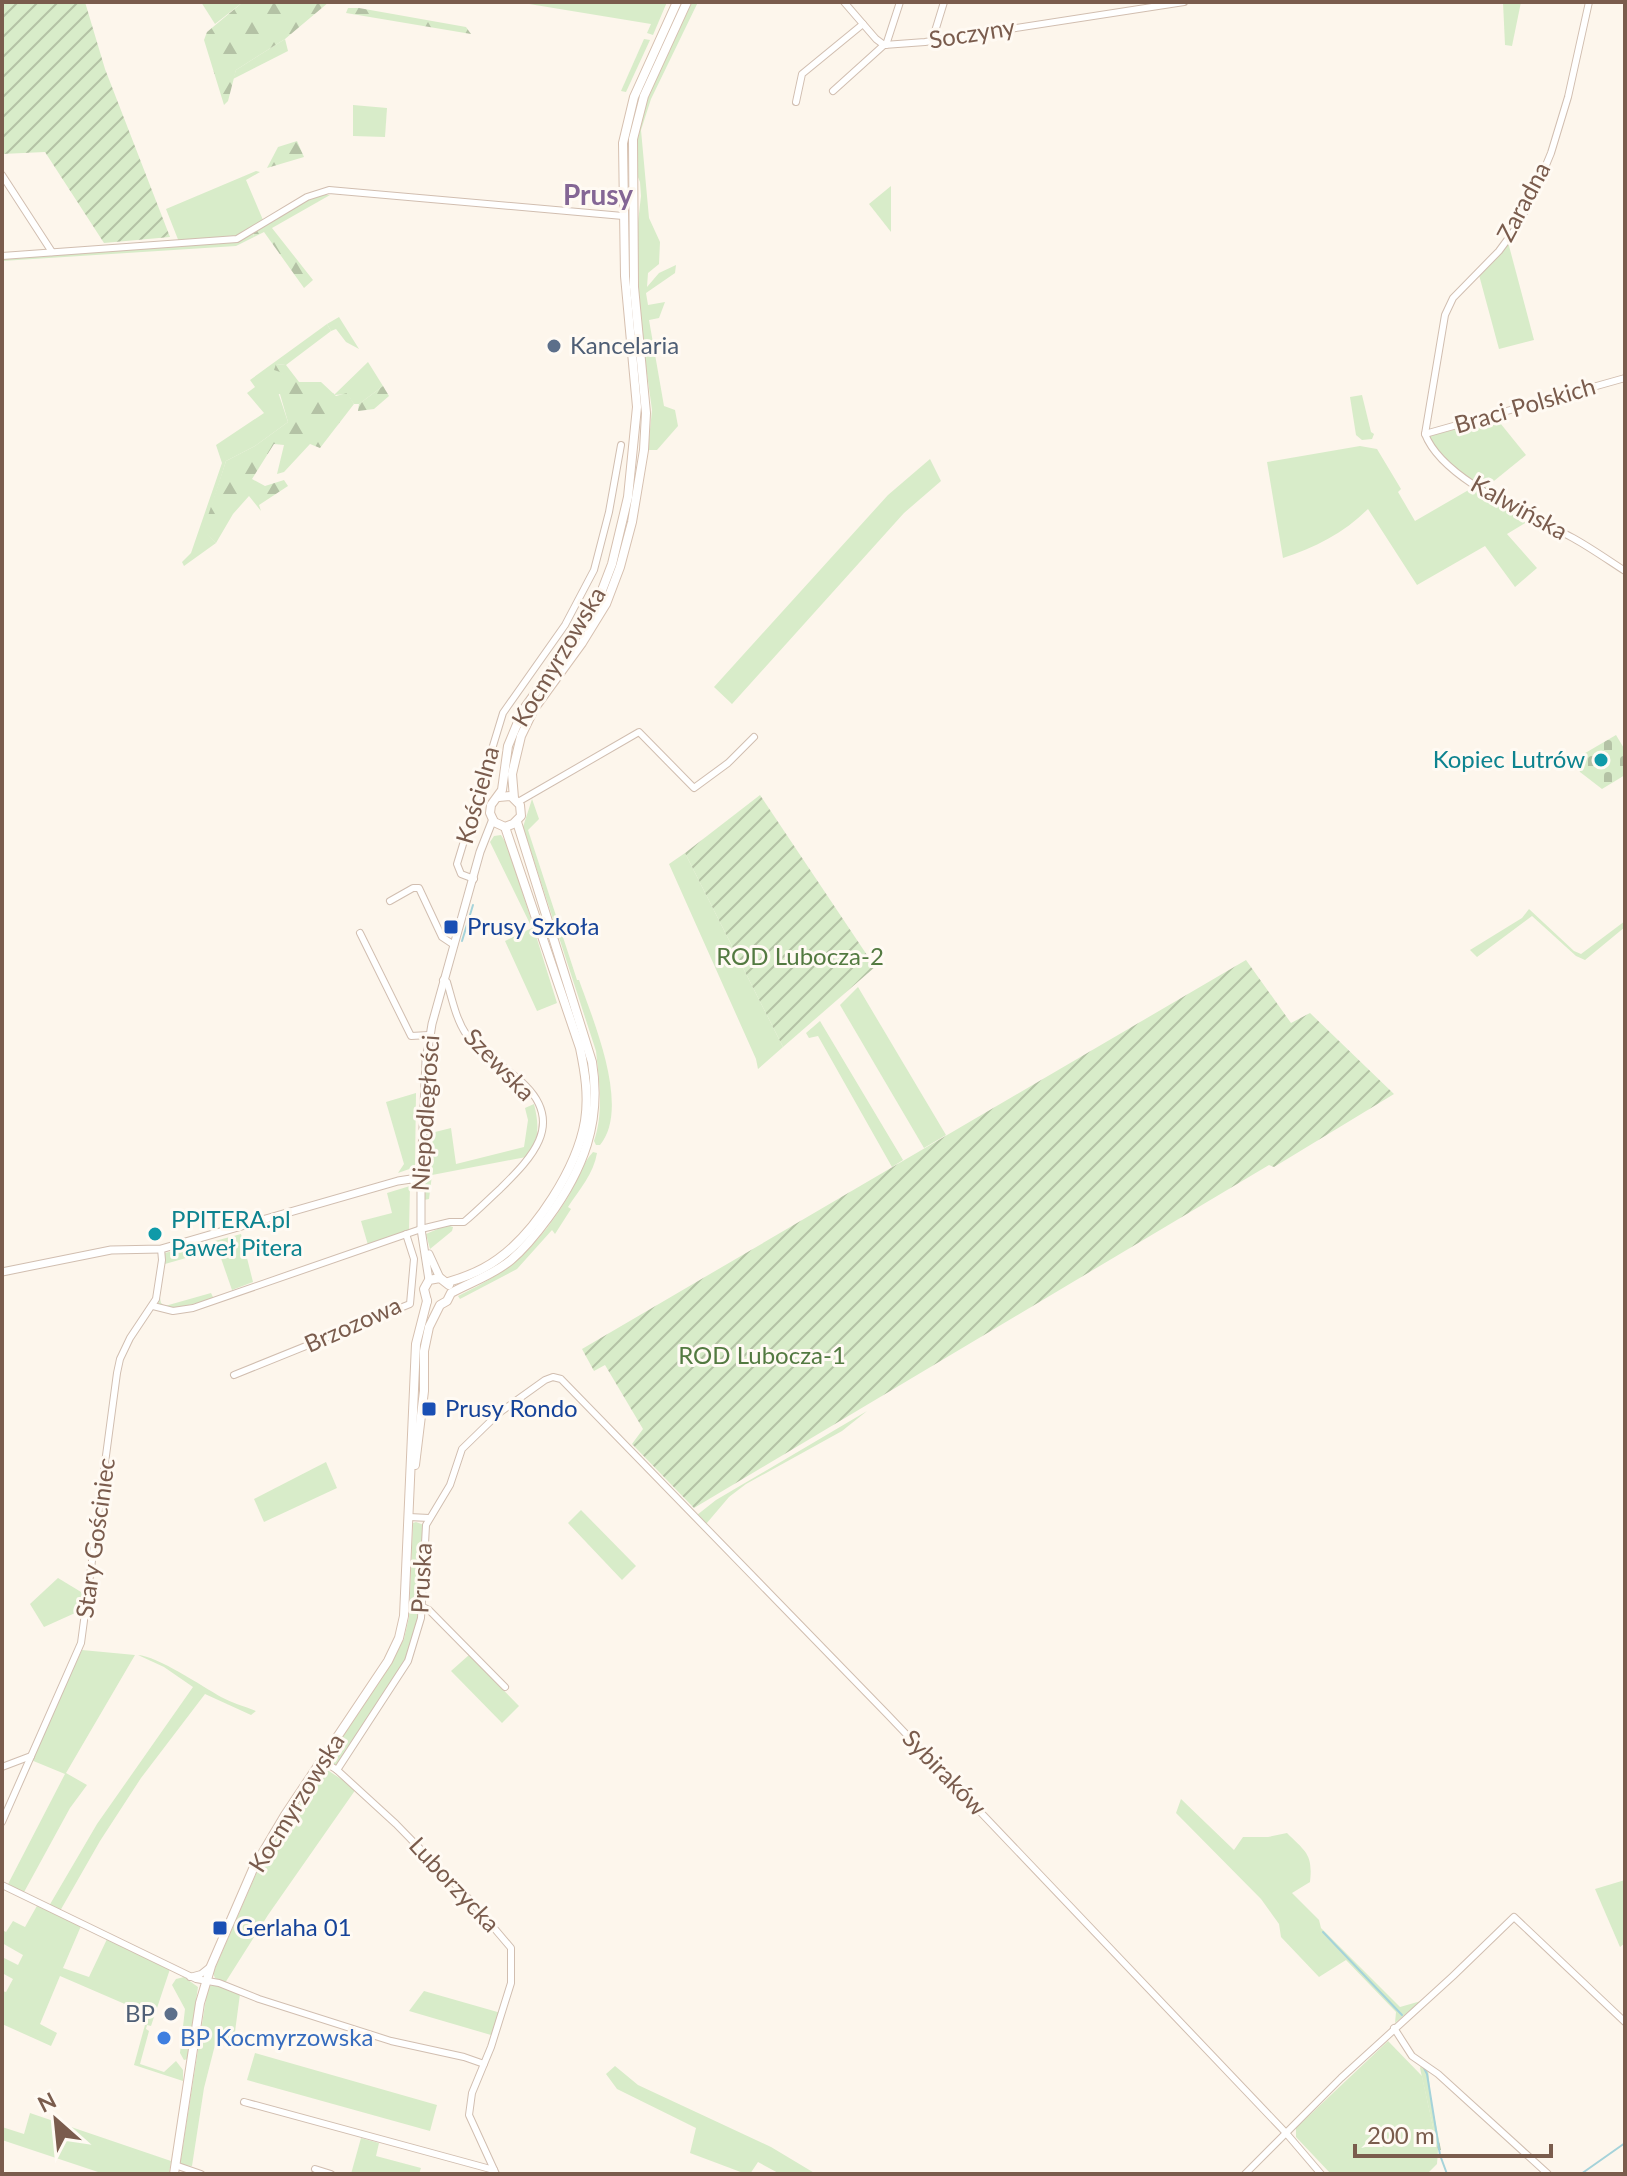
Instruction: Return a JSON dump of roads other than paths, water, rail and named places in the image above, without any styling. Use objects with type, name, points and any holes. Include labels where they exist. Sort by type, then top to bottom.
[{"type":"main road","name":"Kocmyrzowska","points":[[499,797],[515,726],[591,613],[612,564],[623,518],[635,451],[637,407],[626,301],[623,153],[628,118],[637,88],[677,2]]},
{"type":"main road","name":"Kocmyrzowska","points":[[516,800],[512,774],[521,736],[534,709],[606,604],[632,522],[644,450],[646,413],[634,287],[633,139],[644,96],[687,2]]},
{"type":"main road","points":[[507,795],[516,800],[521,812],[517,822],[592,1062],[596,1091],[594,1118],[589,1145],[575,1177],[528,1244],[497,1270],[451,1293],[447,1301],[440,1305],[427,1301],[424,1289],[429,1280],[444,1280],[487,1267],[522,1238],[566,1175],[585,1122],[587,1085],[580,1048],[491,805],[499,797],[507,795]]},
{"type":"main road","points":[[499,824],[517,822]]},
{"type":"main road","points":[[444,1280],[451,1293]]},
{"type":"main road","name":"Kocmyrzowska","points":[[174,2170],[200,2003],[211,1966],[253,1869],[285,1815],[388,1661],[399,1638],[404,1616],[416,1344],[427,1301]]},
{"type":"main road","name":"Kocmyrzowska","points":[[411,1485],[424,1391],[424,1351],[429,1327],[440,1305]]},
{"type":"street","points":[[844,2],[885,45]]},
{"type":"street","points":[[833,91],[885,45],[900,2]]},
{"type":"street","points":[[932,41],[944,2]]},
{"type":"street","name":"Soczyny","points":[[885,45],[932,41],[1184,2]]},
{"type":"street","name":"Zaradna","points":[[1425,434],[1445,315],[1453,298],[1499,251],[1516,228],[1534,194],[1551,153],[1568,97],[1589,2]]},
{"type":"street","points":[[796,102],[802,74],[863,24]]},
{"type":"street","points":[[2,175],[52,252]]},
{"type":"street","points":[[2,256],[237,239],[307,197],[329,190],[623,216]]},
{"type":"street","name":"Braci Polskich","points":[[1425,434],[1625,378]]},
{"type":"street","name":"Kalwińska","points":[[1425,434],[1429,445],[1467,481],[1574,539],[1625,571]]},
{"type":"street","name":"Kościelna","points":[[474,879],[461,874],[457,864],[496,732],[508,703],[565,625],[588,587],[600,554],[621,445]]},
{"type":"street","points":[[516,800],[639,732],[694,788],[728,763],[754,737]]},
{"type":"street","name":"Niepodległości","points":[[429,1280],[418,1184],[429,1035],[484,842],[499,824]]},
{"type":"street","points":[[390,901],[413,888],[419,888],[442,937],[454,945]]},
{"type":"street","points":[[360,933],[411,1036],[429,1035]]},
{"type":"street","name":"Szewska","points":[[153,1306],[173,1311],[193,1308],[421,1229],[464,1222],[535,1151],[543,1129],[538,1105],[529,1090],[466,1035],[447,982],[443,980]]},
{"type":"street","points":[[2,1272],[111,1250],[161,1249],[398,1181],[411,1179],[418,1184]]},
{"type":"street","name":"Brzozowa","points":[[234,1375],[410,1304],[414,1259],[406,1234]]},
{"type":"street","name":"Niepodległości","points":[[425,1247],[444,1280]]},
{"type":"street","name":"Stary Gościniec","points":[[2,1822],[81,1643],[111,1431],[113,1390],[120,1359],[139,1321],[156,1299],[161,1249]]},
{"type":"street","name":"Pruska","points":[[337,1770],[408,1661],[419,1629],[424,1539],[429,1518],[450,1485],[462,1449],[477,1432],[545,1380],[553,1377],[561,1379]]},
{"type":"street","name":"Sybiraków","points":[[561,1379],[887,1714],[1286,2133],[1321,2174]]},
{"type":"street","points":[[409,1517],[429,1518]]},
{"type":"street","points":[[421,1606],[429,1610],[505,1687]]},
{"type":"street","points":[[2,1767],[31,1756]]},
{"type":"street","name":"Luborzycka","points":[[323,1761],[396,1824],[472,1902],[511,1948],[511,1983],[472,2093],[469,2115],[495,2172]]},
{"type":"street","points":[[2,1885],[190,1977],[219,1983],[391,2041],[484,2064]]},
{"type":"street","points":[[1245,2174],[1394,2028],[1514,1917],[1625,2022]]},
{"type":"street","points":[[190,1977],[201,1974],[211,1966]]},
{"type":"street","points":[[1394,2028],[1412,2056],[1438,2074],[1548,2174]]},
{"type":"street","points":[[244,2102],[495,2172]]},
{"type":"street","points":[[315,2169],[331,2174]]},
{"type":"street","points":[[174,2170],[201,2174]]},
{"type":"waterway","points":[[462,941],[473,905]]},
{"type":"waterway","points":[[1323,1932],[1402,2015]]},
{"type":"waterway","points":[[1423,2066],[1427,2074],[1440,2155],[1447,2174]]},
{"type":"waterway","points":[[1581,2174],[1625,2143]]},
{"type":"place","name":"Kancelaria","points":[[554,346]]},
{"type":"place","name":"Kopiec Lutrów","points":[[1601,760]]},
{"type":"place","name":"Prusy Szkoła","points":[[451,927]]},
{"type":"place","name":"PPITERA.pl Paweł Pitera","points":[[155,1234]]},
{"type":"place","name":"Prusy Rondo","points":[[429,1409]]},
{"type":"place","name":"Gerlaha 01","points":[[220,1928]]},
{"type":"place","name":"BP","points":[[171,2014]]},
{"type":"place","name":"BP Kocmyrzowska","points":[[164,2038]]},
{"type":"district","name":"Prusy","points":[[598,195]]},
{"type":"park label","name":"ROD Lubocza-2","points":[[800,957]]},
{"type":"park label","name":"ROD Lubocza-1","points":[[762,1356]]}]
